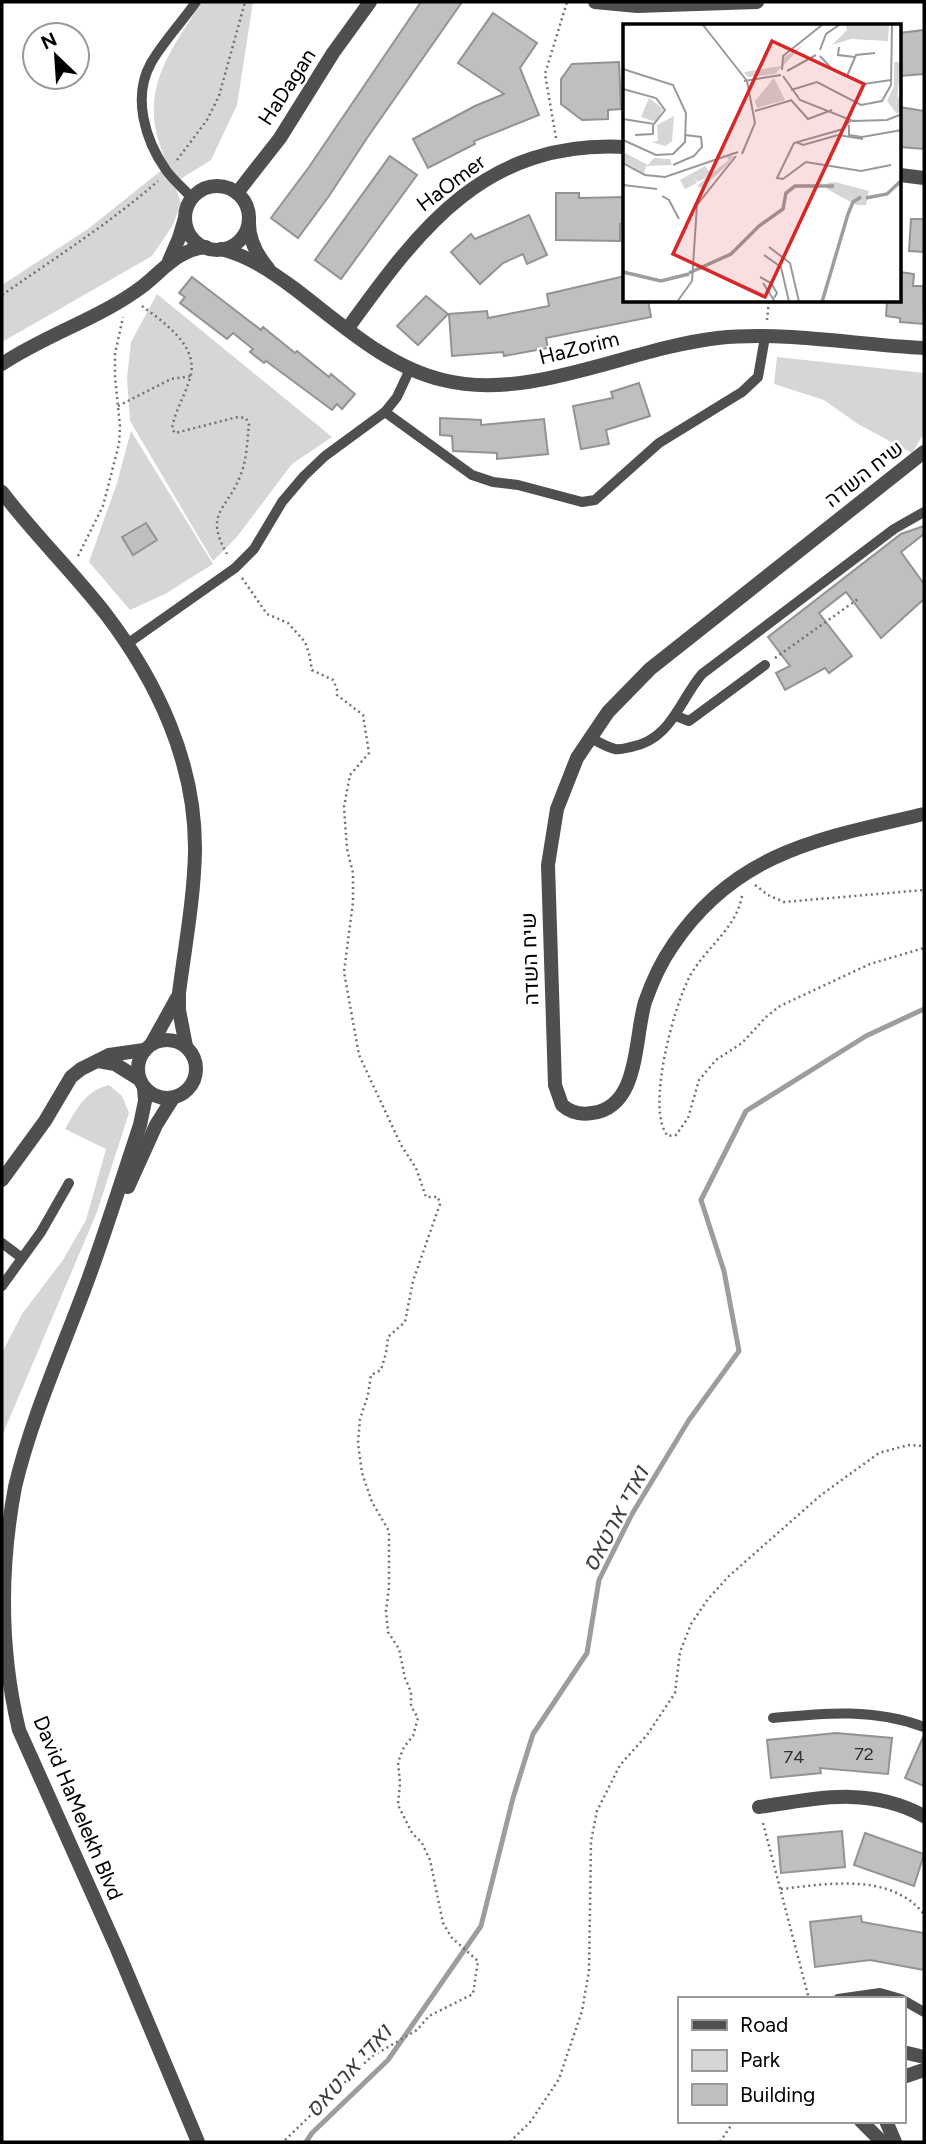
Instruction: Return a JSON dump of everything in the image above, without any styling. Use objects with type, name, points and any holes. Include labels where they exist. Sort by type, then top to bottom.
[{"type":"street","name":"HaDagan","points":[[237,192],[280,138],[333,53],[370,2]]},
{"type":"street","points":[[596,2],[637,6],[754,2]]},
{"type":"street","name":"HaOmer","points":[[348,328],[405,250],[450,204],[499,172],[526,160],[558,151],[623,147]]},
{"type":"street","points":[[902,175],[924,178]]},
{"type":"street","points":[[166,265],[179,238],[192,198],[213,186],[237,192],[246,204],[248,227],[255,248],[263,263],[274,274]]},
{"type":"street","points":[[185,216],[191,236],[213,248],[250,260],[274,274]]},
{"type":"street","points":[[2,364],[28,347],[129,296],[185,252],[239,241],[245,233],[249,219]]},
{"type":"street","name":"HaZorim","points":[[274,274],[382,353],[410,369],[456,383],[504,385],[540,379],[694,341],[729,337],[924,348]]},
{"type":"street","name":"שיח השדה","points":[[924,452],[650,669],[614,704],[589,737],[566,783],[557,809],[548,865],[555,1085],[557,1096],[566,1108],[582,1114],[597,1112],[610,1107],[623,1094],[631,1076],[646,1002],[657,973],[688,923],[708,902],[739,877],[774,856],[798,846],[924,814]]},
{"type":"street","points":[[2,492],[72,573],[127,644],[163,707],[177,742],[188,782],[195,849],[193,891],[178,993],[186,1046],[196,1065],[195,1079],[186,1091],[173,1098],[157,1097],[115,1064],[96,1061]]},
{"type":"street","points":[[2,501],[20,516]]},
{"type":"street","points":[[141,1083],[138,1064],[167,1020],[178,993]]},
{"type":"street","points":[[2,1180],[34,1138],[71,1077],[96,1061],[124,1052],[169,1040],[186,1046]]},
{"type":"street","name":"David HaMelekh Blvd","points":[[141,1083],[145,1101],[140,1125],[90,1275],[40,1406],[15,1489],[5,1546],[4,1647],[19,1730],[117,1949],[198,2142]]},
{"type":"street","name":"David HaMelekh Blvd","points":[[90,1275],[147,1144],[173,1098]]},
{"type":"street","points":[[759,1807],[853,1796],[880,1799],[905,1806],[924,1816]]},
{"type":"street","points":[[905,2052],[924,2057]]},
{"type":"street","points":[[905,2076],[924,2070]]},
{"type":"street","points":[[863,2123],[882,2142]]},
{"type":"street","points":[[887,2123],[895,2142]]},
{"type":"lane","points":[[192,198],[167,172],[158,156],[144,120],[141,101],[144,81],[151,64],[196,2]]},
{"type":"lane","points":[[386,412],[472,475],[582,502],[595,500],[659,443],[742,392],[758,376],[765,337]]},
{"type":"lane","points":[[127,644],[236,568],[254,549],[282,502],[304,476],[326,456],[386,412],[397,397],[410,369]]},
{"type":"lane","points":[[589,737],[617,750],[655,739],[676,716],[691,687],[702,674],[894,529],[924,512]]},
{"type":"lane","points":[[676,716],[688,721],[765,665]]},
{"type":"lane","points":[[2,1286],[41,1231],[69,1183]]},
{"type":"lane","points":[[2,1243],[22,1258]]},
{"type":"lane","points":[[773,1718],[846,1712],[877,1714],[924,1727]]},
{"type":"lane","points":[[852,1997],[880,1993],[895,1997]]},
{"type":"lane","points":[[905,2001],[924,2011]]},
{"type":"path","points":[[558,151],[545,74],[567,2]]},
{"type":"path","points":[[72,573],[83,544],[103,506],[114,470],[120,426],[115,354],[117,336],[129,296],[171,328],[189,354],[191,376],[174,415],[172,429],[175,433],[238,417],[246,418],[249,425],[242,474],[222,506],[216,533],[267,614],[288,624],[305,642],[312,670],[334,680],[337,695],[363,715],[369,753],[350,775],[344,807],[347,849],[353,873],[353,902],[344,972],[359,1055],[401,1145],[416,1168],[426,1197],[439,1197],[440,1204],[413,1281],[405,1322],[388,1337],[380,1370],[371,1375],[360,1419],[358,1443],[362,1473],[372,1502],[390,1531],[386,1611],[388,1632],[399,1649],[411,1692],[411,1706],[418,1718],[413,1735],[398,1762],[398,1805],[430,1860],[443,1923],[452,1938],[478,1961],[473,1994],[429,2016],[417,2030],[371,2057],[283,2142]]},
{"type":"path","points":[[765,337],[769,303]]},
{"type":"path","points":[[118,406],[171,379],[191,376]]},
{"type":"path","points":[[765,665],[858,599]]},
{"type":"path","points":[[739,877],[784,902],[924,890]]},
{"type":"path","points":[[739,877],[742,896],[739,911],[690,975],[665,1049],[658,1110],[663,1130],[668,1136],[676,1135],[688,1118],[699,1080],[716,1060],[742,1043],[780,1006],[870,964],[924,948]]},
{"type":"path","points":[[510,2142],[531,2121],[559,2079],[582,2011],[589,1971],[591,1841],[597,1811],[620,1765],[647,1735],[675,1693],[680,1652],[691,1624],[708,1599],[729,1576],[821,1495],[879,1453],[908,1445],[924,1446]]},
{"type":"path","points":[[759,1807],[808,1997]]},
{"type":"path","points":[[781,1889],[845,1882],[871,1885],[898,1895],[918,1907],[924,1914]]},
{"type":"path","points":[[720,2142],[733,2123]]},
{"type":"green space","points":[[202,2],[253,2],[237,105],[211,160],[174,183],[181,203],[173,225],[152,256],[2,342],[2,285],[88,229],[168,165],[158,141],[154,98],[166,60]]},
{"type":"green space","points":[[157,294],[332,437],[292,464],[236,538],[213,561],[130,421],[127,378],[131,342]]},
{"type":"green space","points":[[777,357],[924,373],[924,433],[912,453],[858,424],[824,400],[774,384]]},
{"type":"green space","points":[[131,431],[213,564],[165,594],[130,610],[89,562],[117,483]]},
{"type":"green space","points":[[109,1085],[122,1096],[129,1113],[97,1212],[2,1436],[2,1353],[22,1314],[63,1260],[86,1220],[106,1149],[65,1129],[88,1096]]},
{"type":"building","points":[[421,2],[462,2],[298,238],[271,218],[309,167]]},
{"type":"building","points":[[493,13],[537,43],[520,68],[539,115],[474,141],[475,144],[428,168],[413,139],[504,94],[458,63]]},
{"type":"building","points":[[924,30],[924,74],[902,76],[902,33]]},
{"type":"building","points":[[619,62],[621,109],[608,110],[608,119],[582,120],[561,104],[561,79],[572,64]]},
{"type":"building","points":[[902,107],[924,111],[924,149],[902,147]]},
{"type":"building","points":[[390,156],[417,175],[341,279],[315,260]]},
{"type":"building","points":[[556,193],[579,193],[579,198],[623,197],[620,241],[556,240]]},
{"type":"building","points":[[529,215],[547,255],[527,264],[523,254],[503,263],[480,284],[451,252],[471,234],[475,239]]},
{"type":"building","points":[[911,219],[924,219],[924,252],[909,251]]},
{"type":"building","points":[[902,272],[914,274],[913,286],[923,286],[924,324],[900,322],[900,318],[886,316],[887,303],[902,303]]},
{"type":"building","points":[[623,276],[623,303],[648,303],[651,317],[546,338],[548,348],[504,356],[503,352],[452,356],[449,314],[487,311],[488,318],[549,306],[547,294]]},
{"type":"building","points":[[192,277],[261,330],[263,327],[295,353],[297,351],[329,377],[331,374],[355,394],[342,409],[337,404],[332,410],[266,361],[264,363],[250,352],[253,349],[233,333],[227,339],[180,303],[185,297],[179,293]]},
{"type":"building","points":[[426,296],[448,314],[418,345],[397,326]]},
{"type":"building","points":[[639,383],[650,416],[606,430],[609,444],[581,449],[573,406],[613,398],[611,392]]},
{"type":"building","points":[[440,418],[481,420],[481,425],[544,419],[548,454],[497,459],[497,453],[453,451],[452,436],[440,435]]},
{"type":"building","points":[[146,523],[157,540],[133,555],[122,537]]},
{"type":"building","points":[[924,526],[924,534],[901,552],[924,584],[924,599],[881,638],[846,592],[819,613],[852,656],[829,673],[825,668],[785,690],[776,673],[790,666],[768,637],[901,534]]},
{"type":"building","points":[[836,1733],[892,1738],[888,1774],[820,1768],[821,1773],[771,1778],[767,1740]]},
{"type":"building","points":[[924,1735],[924,1786],[905,1778]]},
{"type":"building","points":[[842,1831],[845,1867],[781,1873],[778,1837]]},
{"type":"building","points":[[865,1833],[924,1854],[914,1886],[854,1865]]},
{"type":"building","points":[[861,1916],[862,1922],[924,1933],[924,1970],[870,1960],[815,1967],[810,1922]]},
{"type":"waterway","name":"ואדי ארטאס","points":[[306,2142],[312,2133],[388,2060],[481,1926],[513,1798],[533,1734],[587,1653],[599,1580],[632,1514],[689,1420],[739,1351],[724,1271],[701,1200],[746,1111],[866,1036],[924,1009]]}]
